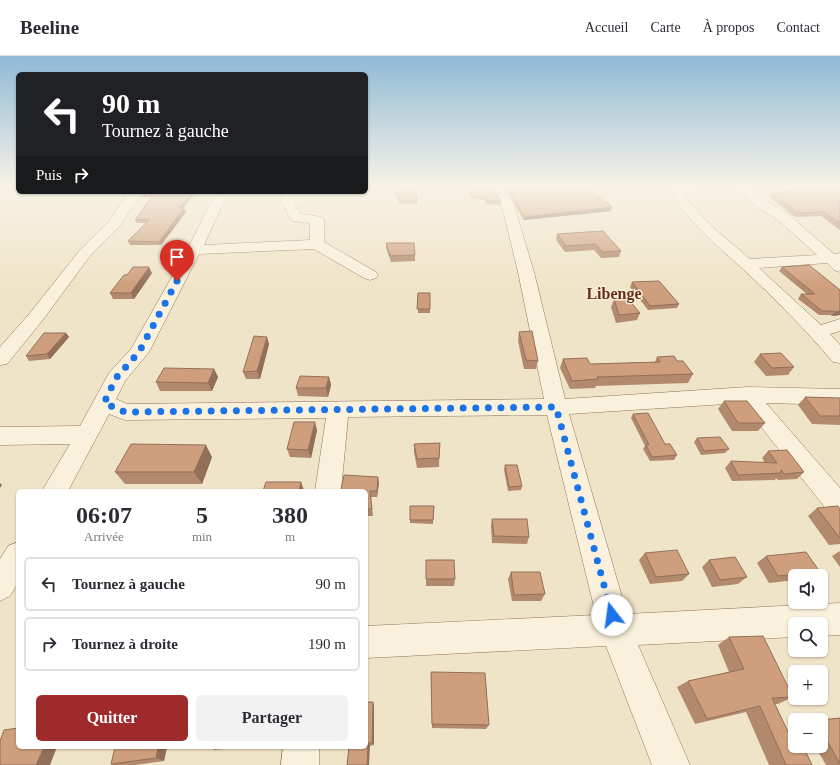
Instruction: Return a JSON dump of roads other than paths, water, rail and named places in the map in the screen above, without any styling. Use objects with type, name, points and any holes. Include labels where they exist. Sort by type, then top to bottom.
[{"type":"street","points":[[0,359],[36,317],[85,253],[117,219]]},
{"type":"street","points":[[56,489],[87,435],[116,378],[139,352],[209,219]]},
{"type":"street","points":[[307,219],[316,220],[317,244]]},
{"type":"street","points":[[512,219],[526,272],[556,407],[616,630],[671,765]]},
{"type":"street","points":[[697,219],[707,232],[746,264],[819,332],[840,357]]},
{"type":"street","points":[[786,219],[838,261]]},
{"type":"street","points":[[194,250],[317,244],[370,275]]},
{"type":"street","points":[[746,264],[838,261]]},
{"type":"street","points":[[819,332],[840,325]]},
{"type":"street","points":[[747,395],[840,507]]},
{"type":"street","points":[[104,403],[125,412],[556,407],[747,395],[840,397]]},
{"type":"street","points":[[328,489],[338,409]]},
{"type":"street","points":[[0,436],[87,435]]},
{"type":"street","points":[[0,586],[16,558]]},
{"type":"street","points":[[368,642],[840,619]]},
{"type":"street","points":[[300,765],[301,749]]},
{"type":"district","name":"Libenge","points":[[614,293]]}]
